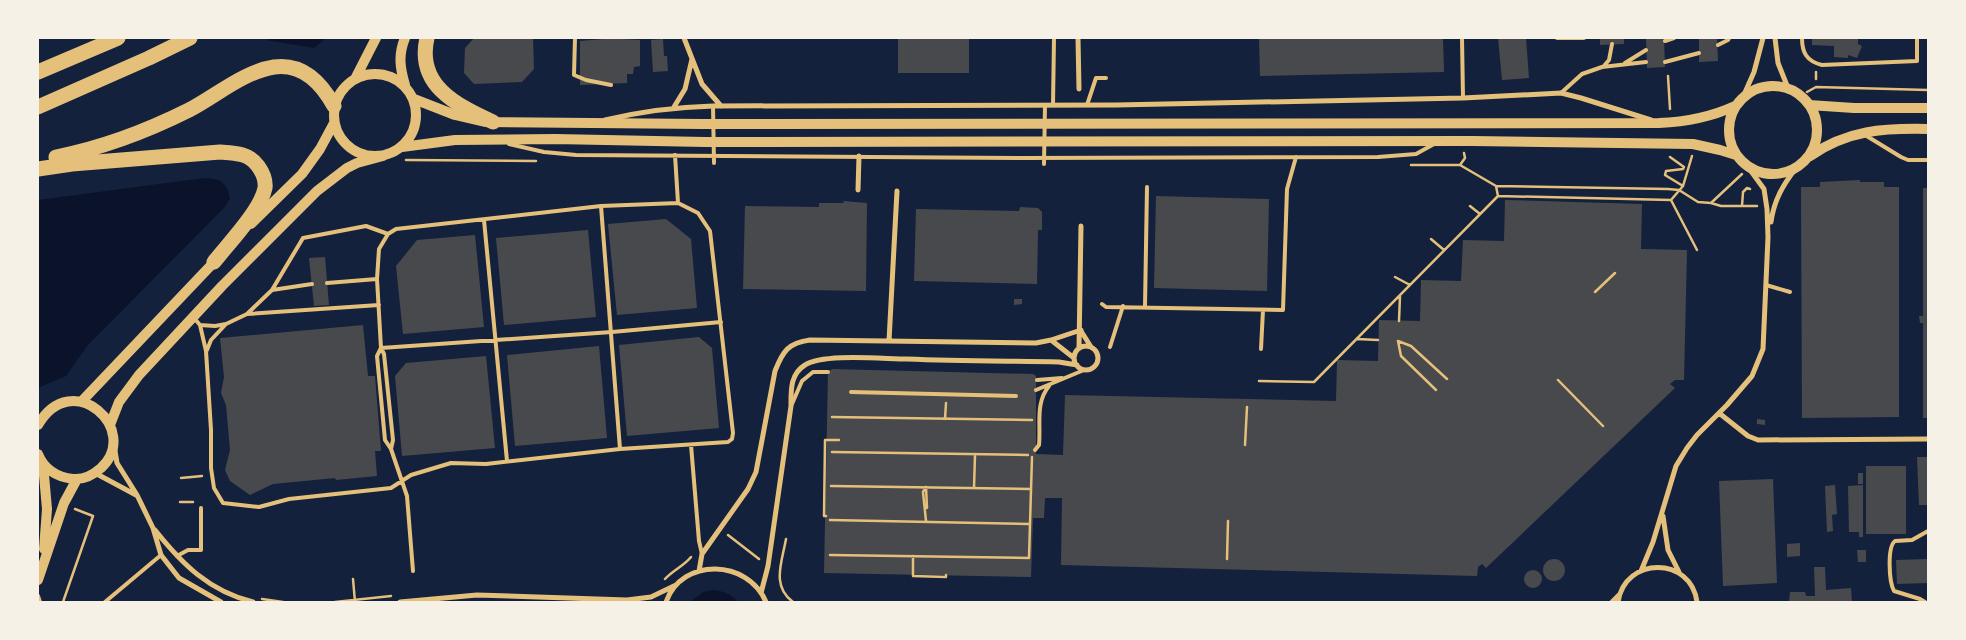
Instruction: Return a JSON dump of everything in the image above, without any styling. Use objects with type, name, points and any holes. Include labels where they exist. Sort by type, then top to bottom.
[{"type":"highway","points":[[38,72],[118,38]]},
{"type":"highway","points":[[38,107],[190,38]]},
{"type":"highway","points":[[427,38],[425,53],[430,74],[440,91],[473,113],[493,122]]},
{"type":"highway","points":[[38,161],[94,148],[160,124],[195,107],[248,75],[274,67],[295,69],[305,73],[326,90],[334,106]]},
{"type":"highway","points":[[38,169],[72,164],[220,152],[241,154],[250,158],[261,170],[264,178],[265,186],[262,196],[256,207],[214,262]]},
{"type":"main road","points":[[376,38],[355,78],[342,90],[334,106],[334,123],[340,138],[352,150],[367,156],[387,155]]},
{"type":"main road","points":[[402,148],[413,134],[417,117],[414,99],[405,85],[400,64],[400,50],[405,38]]},
{"type":"main road","points":[[355,78],[372,73],[390,76],[405,85]]},
{"type":"main road","points":[[1809,156],[1814,147],[1817,125],[1809,105],[1803,97],[1788,88],[1764,86],[1743,97],[1735,106],[1731,116],[1729,131],[1732,146],[1736,155],[1748,167],[1757,172],[1777,174],[1796,168],[1824,146],[1861,132],[1886,129],[1928,129]]},
{"type":"main road","points":[[414,99],[467,119],[485,122],[713,124],[1659,122],[1704,117],[1717,114],[1735,106]]},
{"type":"main road","points":[[1809,105],[1854,108],[1926,107]]},
{"type":"main road","points":[[82,401],[214,262],[302,174],[320,149],[334,123]]},
{"type":"main road","points":[[110,425],[119,402],[134,380],[192,317],[317,191],[357,163],[387,155],[402,148],[455,140],[555,139],[714,141],[1440,141],[1693,144],[1736,155]]},
{"type":"main road","points":[[38,425],[40,416],[60,403],[82,401],[93,406],[103,414],[110,425],[113,440],[111,453],[104,464],[95,473],[77,479],[58,476],[40,460]]},
{"type":"main road","points":[[38,580],[42,562],[47,509],[40,460]]},
{"type":"main road","points":[[42,562],[64,503],[77,479]]},
{"type":"street","points":[[684,38],[702,84],[721,106]]},
{"type":"street","points":[[1078,38],[1078,89]]},
{"type":"street","points":[[1743,97],[1754,72],[1763,38]]},
{"type":"street","points":[[1775,38],[1778,63],[1788,88]]},
{"type":"street","points":[[674,107],[685,89],[692,58]]},
{"type":"street","points":[[590,123],[643,111],[674,107],[1087,105],[1463,98],[1561,94],[1581,98],[1659,122]]},
{"type":"street","points":[[858,190],[859,156]]},
{"type":"street","points":[[1612,602],[1628,581],[1641,570],[1654,542],[1676,466],[1687,448],[1752,376],[1760,358],[1764,342],[1768,237],[1766,195],[1760,182],[1748,167]]},
{"type":"street","points":[[1768,237],[1772,208],[1776,198],[1796,168]]},
{"type":"street","points":[[889,341],[897,191]]},
{"type":"street","points":[[1074,358],[1079,348],[1081,330],[1081,226]]},
{"type":"street","points":[[699,571],[702,554],[748,490],[756,472],[762,448],[770,389],[778,364],[787,349],[797,342],[810,340],[1036,343],[1081,330]]},
{"type":"street","points":[[761,593],[768,566],[791,406],[791,388],[794,377],[805,365],[825,359],[1060,362],[1077,365],[1084,370],[1092,369],[1097,363],[1098,355],[1081,330]]},
{"type":"street","points":[[1051,340],[1074,358],[1077,365]]},
{"type":"street","points":[[1079,348],[1083,346],[1091,347]]},
{"type":"street","points":[[1719,413],[1748,436],[1758,440],[1928,439]]},
{"type":"street","points":[[113,440],[117,463],[137,495],[153,528],[161,555],[179,578],[221,602]]},
{"type":"street","points":[[95,473],[137,495]]},
{"type":"street","points":[[1663,508],[1664,532],[1668,550],[1680,574],[1694,590],[1697,602]]},
{"type":"street","points":[[153,528],[189,569],[218,589],[253,602]]},
{"type":"street","points":[[1641,570],[1661,567],[1671,569],[1680,574]]},
{"type":"street","points":[[400,602],[477,596],[627,600],[651,597],[676,585],[687,576],[713,568],[734,572],[752,582],[766,602]]},
{"type":"street","points":[[666,602],[676,585]]},
{"type":"street","points":[[1618,602],[1619,595]]},
{"type":"lane","points":[[575,38],[574,74],[586,80],[611,85]]},
{"type":"lane","points":[[1053,105],[1054,38]]},
{"type":"lane","points":[[1462,38],[1463,98]]},
{"type":"lane","points":[[1558,38],[1584,38]]},
{"type":"lane","points":[[1664,40],[1674,38]]},
{"type":"lane","points":[[1718,45],[1729,38]]},
{"type":"lane","points":[[1802,38],[1804,54],[1809,59],[1822,64],[1917,61],[1917,38]]},
{"type":"lane","points":[[1602,67],[1609,60],[1612,44]]},
{"type":"lane","points":[[1622,65],[1646,50]]},
{"type":"lane","points":[[1665,62],[1699,53]]},
{"type":"lane","points":[[1561,94],[1582,74],[1602,67],[1646,62]]},
{"type":"lane","points":[[1087,105],[1096,78],[1106,78]]},
{"type":"lane","points":[[1044,164],[1045,105]]},
{"type":"lane","points":[[713,106],[714,163]]},
{"type":"lane","points":[[1861,132],[1908,160],[1928,160]]},
{"type":"lane","points":[[493,140],[544,152],[562,154],[1044,158],[1378,157],[1416,154],[1440,141]]},
{"type":"lane","points":[[675,154],[678,203]]},
{"type":"lane","points":[[1102,304],[1106,307],[1145,306],[1283,310],[1287,189],[1296,157]]},
{"type":"lane","points":[[1145,306],[1147,188]]},
{"type":"lane","points":[[192,317],[200,325],[206,351],[212,475],[214,488],[223,503],[259,507],[281,501],[391,488],[411,475],[451,463],[486,464],[620,449],[728,442],[732,438],[733,433],[710,231],[698,213],[678,203],[601,206],[396,229],[388,234],[380,249],[377,279],[381,348],[384,354],[393,440],[391,449]]},
{"type":"lane","points":[[601,206],[620,449]]},
{"type":"lane","points":[[484,220],[506,461]]},
{"type":"lane","points":[[200,325],[215,326],[226,324],[247,314],[272,290],[303,238],[366,226],[388,234]]},
{"type":"lane","points":[[327,283],[377,279]]},
{"type":"lane","points":[[272,290],[312,284]]},
{"type":"lane","points":[[1766,285],[1790,292]]},
{"type":"lane","points":[[247,314],[379,305]]},
{"type":"lane","points":[[1110,347],[1123,306]]},
{"type":"lane","points":[[1261,350],[1263,310]]},
{"type":"lane","points":[[381,348],[612,332],[721,322]]},
{"type":"lane","points":[[206,351],[211,340],[226,324]]},
{"type":"lane","points":[[381,348],[377,356],[385,440],[391,449],[407,496],[413,570]]},
{"type":"lane","points":[[1036,390],[1084,370]]},
{"type":"lane","points":[[791,406],[802,381],[813,372],[828,372]]},
{"type":"lane","points":[[1037,380],[1064,378]]},
{"type":"lane","points":[[1035,450],[1039,445],[1040,402],[1042,394],[1049,386]]},
{"type":"lane","points":[[851,392],[1016,396]]},
{"type":"lane","points":[[692,445],[699,541],[702,554]]},
{"type":"lane","points":[[177,557],[188,550],[201,550],[201,508]]},
{"type":"lane","points":[[1925,602],[1894,591],[1891,585],[1890,548],[1895,541],[1912,540],[1928,531]]},
{"type":"lane","points":[[105,602],[161,555]]},
{"type":"lane","points":[[38,596],[40,602]]},
{"type":"path","points":[[1806,93],[1809,89],[1816,87],[1928,90]]},
{"type":"path","points":[[387,155],[403,160],[418,161],[538,161]]},
{"type":"path","points":[[1678,155],[1671,155],[1670,157],[1684,166],[1683,169],[1666,171],[1665,175],[1684,186]]},
{"type":"path","points":[[1685,156],[1692,156]]},
{"type":"path","points":[[1405,165],[1460,165],[1496,186],[1679,190],[1698,202],[1721,206],[1757,206],[1756,201]]},
{"type":"path","points":[[1711,203],[1740,177],[1748,167]]},
{"type":"path","points":[[1671,200],[1684,186],[1686,177]]},
{"type":"path","points":[[1496,186],[1498,196]]},
{"type":"path","points":[[1742,206],[1744,190],[1749,188],[1754,195]]},
{"type":"path","points":[[1259,381],[1314,382],[1498,196],[1671,200]]},
{"type":"path","points":[[1671,200],[1697,250]]},
{"type":"path","points":[[1470,206],[1480,214]]},
{"type":"path","points":[[1431,239],[1444,250]]},
{"type":"path","points":[[1595,292],[1615,273]]},
{"type":"path","points":[[1395,277],[1410,285]]},
{"type":"path","points":[[1399,321],[1400,294]]},
{"type":"path","points":[[1356,339],[1378,340]]},
{"type":"path","points":[[1436,390],[1401,356],[1398,341],[1411,346],[1447,379]]},
{"type":"path","points":[[1558,380],[1603,426]]},
{"type":"path","points":[[945,419],[946,398]]},
{"type":"path","points":[[1245,445],[1248,407]]},
{"type":"path","points":[[832,417],[1033,420]]},
{"type":"path","points":[[826,516],[824,516],[825,440],[839,440]]},
{"type":"path","points":[[830,555],[1029,558],[1032,455],[832,452]]},
{"type":"path","points":[[974,488],[975,454]]},
{"type":"path","points":[[181,478],[212,475]]},
{"type":"path","points":[[831,486],[1031,489]]},
{"type":"path","points":[[926,487],[927,508]]},
{"type":"path","points":[[926,487],[923,492],[926,521]]},
{"type":"path","points":[[63,602],[93,516],[72,508]]},
{"type":"path","points":[[830,520],[1030,524]]},
{"type":"path","points":[[1227,559],[1228,521]]},
{"type":"path","points":[[720,528],[768,566]]},
{"type":"path","points":[[786,539],[779,584],[782,592],[793,602]]},
{"type":"path","points":[[662,581],[686,563],[699,541]]},
{"type":"path","points":[[913,556],[913,576],[946,576]]},
{"type":"path","points":[[353,579],[355,602]]},
{"type":"path","points":[[335,602],[355,602],[393,596]]},
{"type":"water","points":[[271,38],[326,38],[314,48],[266,40]]},
{"type":"water","points":[[204,178],[219,180],[227,188],[230,198],[225,207],[88,345],[66,376],[38,388],[38,200]]},
{"type":"water","points":[[713,590],[727,593],[738,602],[690,602],[703,592]]},
{"type":"building","points":[[474,38],[533,38],[534,69],[522,82],[474,84],[464,73],[465,48]]},
{"type":"building","points":[[603,38],[640,40],[640,66],[634,67],[633,74],[627,74],[627,83],[580,85],[580,41]]},
{"type":"building","points":[[898,38],[969,38],[969,73],[898,73]]},
{"type":"building","points":[[1259,38],[1443,38],[1444,72],[1260,76]]},
{"type":"building","points":[[1498,38],[1526,38],[1529,78],[1502,80]]},
{"type":"building","points":[[1600,38],[1624,38],[1624,44],[1600,45]]},
{"type":"building","points":[[1646,38],[1664,38],[1665,67],[1647,68]]},
{"type":"building","points":[[1699,38],[1717,38],[1718,61],[1699,62]]},
{"type":"building","points":[[1812,38],[1858,38],[1858,44],[1862,46],[1857,58],[1848,55],[1848,58],[1834,57],[1834,46],[1812,45]]},
{"type":"building","points":[[663,39],[664,56],[667,56],[668,71],[653,72],[651,40]]},
{"type":"building","points":[[1860,180],[1860,182],[1884,182],[1884,187],[1899,187],[1899,417],[1802,418],[1801,187],[1820,187],[1820,182]]},
{"type":"building","points":[[1923,188],[1928,188],[1928,418],[1923,418],[1923,323],[1920,323],[1919,316],[1923,316]]},
{"type":"building","points":[[1156,196],[1269,199],[1267,291],[1154,288]]},
{"type":"building","points":[[1505,200],[1642,204],[1641,249],[1687,250],[1684,380],[1675,380],[1670,384],[1675,388],[1486,568],[1482,564],[1478,567],[1477,576],[1061,565],[1062,498],[1045,498],[1044,518],[1033,518],[1031,577],[824,573],[828,372],[832,369],[1033,374],[1036,376],[1036,454],[1063,455],[1065,395],[1336,401],[1337,360],[1378,361],[1379,320],[1420,321],[1421,280],[1461,281],[1463,240],[1504,241]]},
{"type":"building","points":[[843,201],[867,203],[866,291],[743,289],[745,206],[819,207],[819,203],[844,203]]},
{"type":"building","points":[[1020,207],[1038,208],[1042,212],[1042,230],[1038,230],[1037,284],[914,281],[916,209],[1019,211]]},
{"type":"building","points":[[666,219],[691,239],[697,308],[617,315],[608,224]]},
{"type":"building","points":[[588,230],[596,317],[504,325],[496,238]]},
{"type":"building","points":[[475,235],[484,327],[403,334],[396,266],[417,240]]},
{"type":"building","points":[[325,257],[329,305],[314,306],[309,258]]},
{"type":"building","points":[[1014,299],[1022,299],[1022,304],[1014,305]]},
{"type":"building","points":[[363,325],[368,376],[375,376],[381,451],[375,451],[377,476],[273,484],[250,495],[230,481],[225,470],[230,450],[226,405],[221,393],[224,377],[220,338]]},
{"type":"building","points":[[699,337],[712,348],[719,428],[627,436],[619,345]]},
{"type":"building","points":[[599,346],[607,438],[515,446],[507,355]]},
{"type":"building","points":[[486,356],[495,448],[402,456],[395,376],[406,363]]},
{"type":"building","points":[[1757,419],[1765,420],[1765,425],[1757,424]]},
{"type":"building","points":[[1917,457],[1928,457],[1928,505],[1919,505]]},
{"type":"building","points":[[1866,466],[1906,466],[1906,534],[1866,534]]},
{"type":"building","points":[[1858,473],[1863,473],[1863,484],[1858,484]]},
{"type":"building","points":[[1773,479],[1777,583],[1723,586],[1719,481]]},
{"type":"building","points":[[1835,485],[1837,514],[1832,515],[1833,531],[1827,532],[1825,486]]},
{"type":"building","points":[[1863,485],[1863,537],[1859,537],[1859,532],[1849,532],[1848,486]]},
{"type":"building","points":[[1800,543],[1800,556],[1787,557],[1787,544]]},
{"type":"building","points":[[1857,550],[1866,550],[1866,562],[1858,562]]},
{"type":"building","points":[[1554,559],[1562,562],[1565,570],[1562,578],[1554,581],[1546,578],[1543,570],[1546,562]]},
{"type":"building","points":[[1928,559],[1928,583],[1897,584],[1896,560]]},
{"type":"building","points":[[1814,567],[1825,567],[1826,590],[1851,588],[1852,602],[1789,602],[1790,592],[1805,592],[1806,596],[1815,596]]},
{"type":"building","points":[[1529,570],[1537,570],[1542,575],[1540,586],[1529,588],[1524,583],[1524,575]]}]
